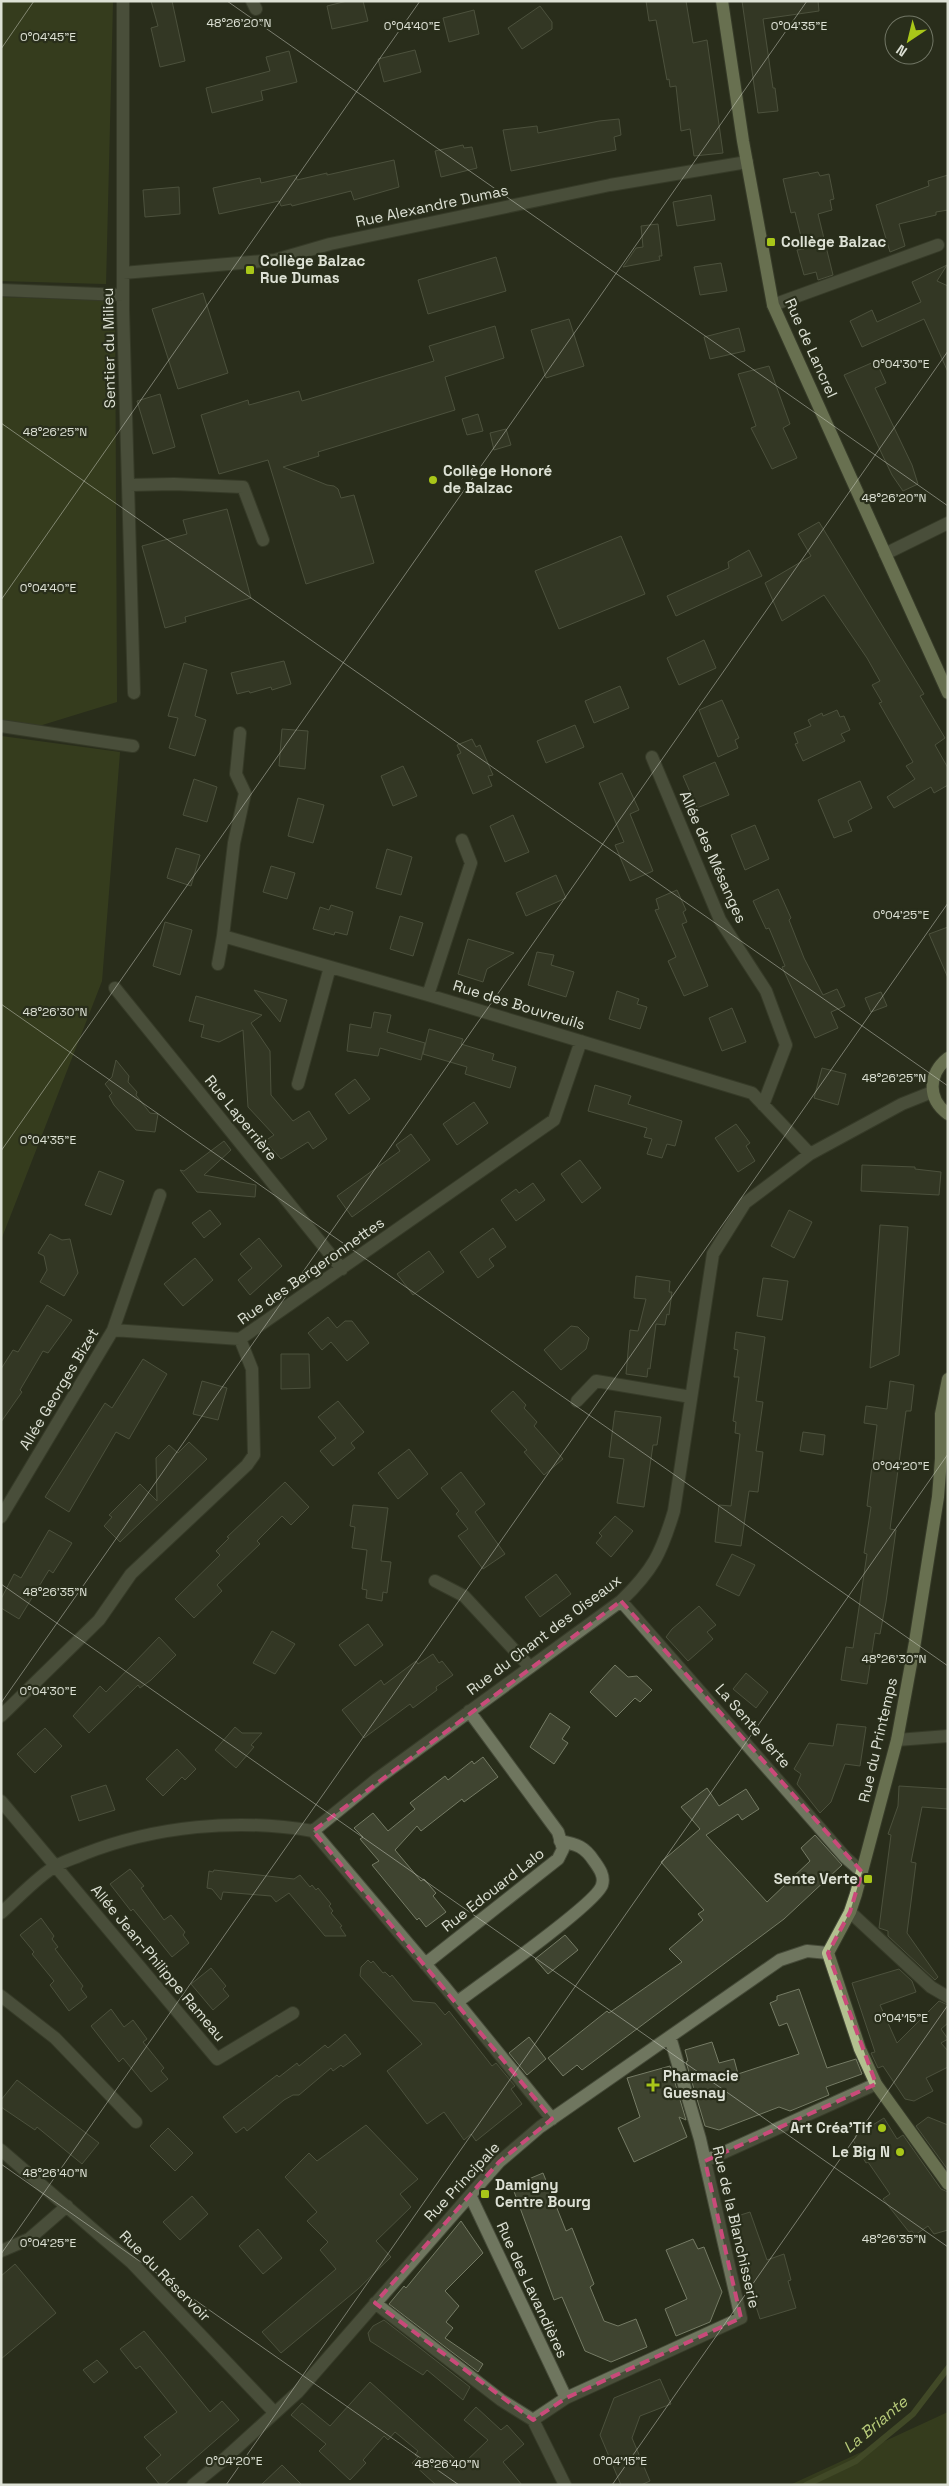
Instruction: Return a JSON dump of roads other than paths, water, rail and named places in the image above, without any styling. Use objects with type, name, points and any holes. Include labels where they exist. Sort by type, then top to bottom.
[{"type":"main road","name":"Rue de Lancrel","points":[[722,1],[747,162],[773,305],[885,554]]},
{"type":"main road","points":[[885,554],[948,693]]},
{"type":"main road","points":[[948,1058],[938,1067],[932,1079],[932,1092],[937,1104],[948,1114]]},
{"type":"main road","name":"Rue du Printemps","points":[[828,1953],[850,1912],[897,1740],[932,1536],[941,1459],[942,1399],[948,1379]]},
{"type":"main road","points":[[828,1953],[860,2049],[876,2084],[948,2184]]},
{"type":"street","name":"Sentier du Milieu","points":[[124,1],[123,295],[134,693]]},
{"type":"street","name":"Rue Alexandre Dumas","points":[[123,273],[274,260],[330,244],[610,184],[747,162]]},
{"type":"street","points":[[773,305],[938,245]]},
{"type":"street","points":[[1,290],[123,295]]},
{"type":"street","points":[[129,485],[174,484],[243,487],[263,540]]},
{"type":"street","points":[[885,554],[948,523]]},
{"type":"street","points":[[1,726],[132,746]]},
{"type":"street","points":[[218,964],[234,843],[245,793],[236,774],[240,733]]},
{"type":"street","name":"Allée des Mésanges","points":[[652,757],[720,920],[766,991],[786,1045],[763,1105]]},
{"type":"street","points":[[428,995],[471,863],[462,840]]},
{"type":"street","name":"Rue des Bouvreuils","points":[[223,936],[428,995],[752,1093],[810,1154]]},
{"type":"street","points":[[298,1084],[330,967]]},
{"type":"street","name":"Rue Laperrière","points":[[115,988],[342,1269]]},
{"type":"street","name":"Rue des Bergeronnettes","points":[[1,1716],[99,1620],[131,1574],[247,1465],[254,1455],[252,1369],[240,1340],[554,1120],[581,1041]]},
{"type":"street","name":"Rue du Chant des Oiseaux","points":[[313,1831],[377,1779],[529,1666],[621,1601],[645,1578],[663,1546],[674,1511],[713,1254],[745,1203],[810,1154],[902,1104],[932,1092]]},
{"type":"street","name":"Allée Georges Bizet","points":[[1,1517],[114,1330],[160,1195]]},
{"type":"street","name":"Allée Georges Bizet","points":[[114,1330],[240,1340]]},
{"type":"street","points":[[577,1401],[596,1381],[691,1397]]},
{"type":"street","points":[[435,1581],[464,1596],[529,1666]]},
{"type":"street","name":"La Sente Verte","points":[[621,1601],[846,1858],[862,1872]]},
{"type":"street","name":"Rue Edouard Lalo","points":[[425,1964],[558,1859],[562,1849],[558,1832],[469,1711]]},
{"type":"street","points":[[897,1740],[948,1736]]},
{"type":"street","points":[[1,1801],[55,1866]]},
{"type":"street","points":[[1,1913],[55,1866],[118,1841],[162,1832],[224,1826],[292,1827],[313,1831],[457,2002],[552,2119]]},
{"type":"street","points":[[457,2002],[550,1933],[593,1898],[602,1886],[602,1872],[588,1852],[578,1844],[560,1842]]},
{"type":"street","name":"Allée Jean-Philippe Rameau","points":[[55,1866],[217,2060],[293,2013]]},
{"type":"street","points":[[850,1912],[931,1987],[948,1997]]},
{"type":"street","name":"Rue Principale","points":[[193,2485],[298,2392],[499,2162],[552,2119],[780,1960],[807,1952],[828,1953]]},
{"type":"street","points":[[1,1996],[55,2038],[136,2122]]},
{"type":"street","name":"Rue de la Blanchisserie","points":[[533,2420],[566,2398],[741,2318],[705,2161],[670,2037]]},
{"type":"street","points":[[705,2161],[876,2084]]},
{"type":"street","name":"Rue du Réservoir","points":[[1,2150],[132,2263],[274,2413]]},
{"type":"street","name":"Rue des Lavandières","points":[[470,2195],[566,2398]]},
{"type":"street","points":[[1,2251],[29,2239],[67,2206]]},
{"type":"street","points":[[375,2303],[502,2400],[533,2420],[565,2485]]},
{"type":"waterway","name":"La Briante","points":[[806,2485],[856,2461],[913,2414],[948,2368]]},
{"type":"place","name":"Collège Balzac","points":[[771,242]]},
{"type":"place","name":"Collège Balzac Rue Dumas","points":[[250,270]]},
{"type":"place","name":"Collège Honoré de Balzac","points":[[433,480]]},
{"type":"place","name":"Sente Verte","points":[[868,1879]]},
{"type":"place","name":"Pharmacie Guesnay","points":[[653,2085]]},
{"type":"place","name":"Art Créa'Tif","points":[[882,2128]]},
{"type":"place","name":"Le Big N","points":[[900,2152]]},
{"type":"place","name":"Damigny Centre Bourg","points":[[485,2194]]}]
